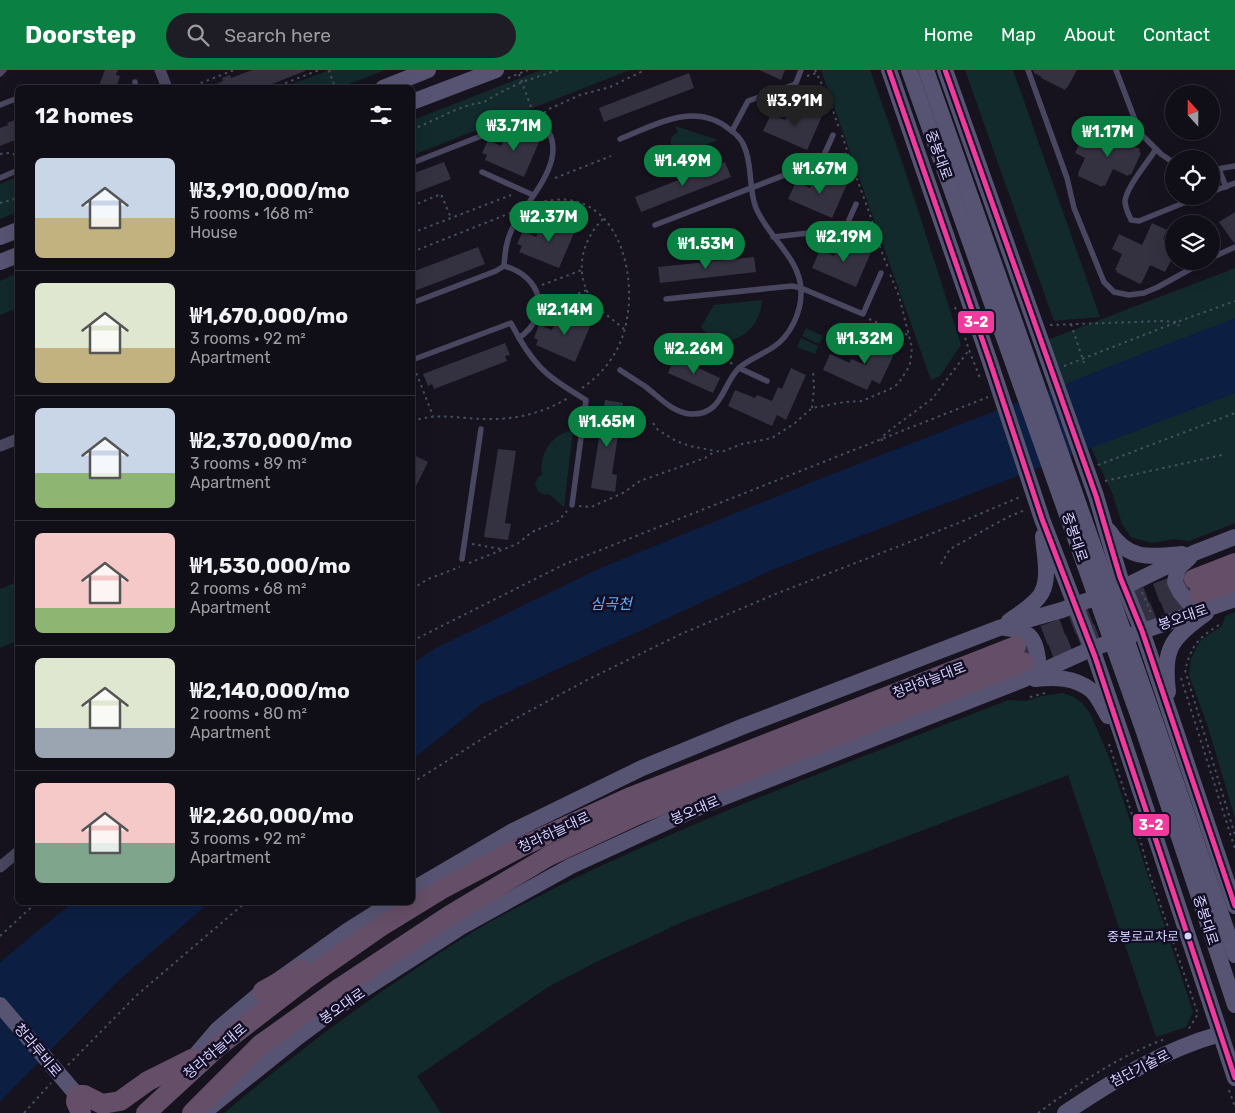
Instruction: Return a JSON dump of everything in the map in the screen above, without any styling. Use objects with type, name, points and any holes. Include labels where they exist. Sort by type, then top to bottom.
[{"type":"highway","name":"봉오대로","points":[[1202,593],[1235,563]]},
{"type":"highway","name":"봉오대로","points":[[1202,593],[1235,581]]},
{"type":"highway","name":"청라하늘대로","points":[[415,898],[442,889],[523,846],[628,798],[1020,663]]},
{"type":"highway","name":"청라하늘대로","points":[[192,1113],[260,1045],[341,987],[450,915],[549,856],[639,814],[1020,663]]},
{"type":"highway","points":[[263,991],[399,905]]},
{"type":"highway","name":"청라하늘대로","points":[[145,1113],[220,1044],[380,926],[401,905]]},
{"type":"highway","points":[[79,1104],[84,1095],[102,1104],[120,1101],[148,1081],[192,1059]]},
{"type":"main road","points":[[390,85],[428,70]]},
{"type":"main road","points":[[415,101],[496,70]]},
{"type":"main road","name":"중봉대로","points":[[889,70],[990,362],[1036,514],[1091,649],[1116,742],[1235,1078]]},
{"type":"main road","name":"중봉대로","points":[[909,70],[1017,351],[1156,724],[1235,955]]},
{"type":"main road","name":"중봉대로","points":[[926,70],[1017,351],[1235,1005]]},
{"type":"main road","points":[[945,70],[1096,496],[1124,587],[1142,631],[1235,906]]},
{"type":"main road","points":[[0,237],[15,231]]},
{"type":"main road","points":[[0,262],[15,256]]},
{"type":"main road","points":[[1096,496],[1117,543],[1130,552],[1149,557],[1194,553]]},
{"type":"main road","points":[[999,628],[1026,609],[1042,593],[1046,578],[1036,514]]},
{"type":"main road","points":[[415,895],[513,831],[642,768],[744,726],[999,628],[1074,605],[1124,587],[1194,553],[1235,537]]},
{"type":"main road","points":[[1194,553],[1178,568],[1175,582],[1188,602],[1202,593]]},
{"type":"main road","points":[[1175,730],[1167,686],[1167,654],[1202,593]]},
{"type":"main road","name":"봉오대로","points":[[203,1113],[298,1037],[349,1000],[461,927],[570,866],[1020,663],[1091,649],[1190,613],[1202,593],[1235,598]]},
{"type":"main road","points":[[999,628],[1024,631],[1037,648],[1038,659],[1020,663]]},
{"type":"main road","points":[[1020,663],[1065,678],[1092,691],[1116,742]]},
{"type":"main road","points":[[145,1113],[218,1029],[263,991]]},
{"type":"main road","name":"청라루비로","points":[[0,1005],[79,1104]]},
{"type":"main road","name":"첨단기술로","points":[[1065,1113],[1105,1085],[1154,1059],[1200,1039],[1220,1034]]},
{"type":"street","points":[[160,70],[166,85]]},
{"type":"street","points":[[2,446],[15,440]]},
{"type":"street","points":[[0,867],[15,854]]},
{"type":"lane","points":[[0,74],[4,70]]},
{"type":"lane","points":[[732,131],[748,101],[793,85],[796,83],[802,70]]},
{"type":"lane","points":[[1028,70],[1067,178],[1074,208],[1104,282],[1114,292],[1130,295],[1144,293],[1189,270]]},
{"type":"lane","points":[[1116,70],[1140,133],[1165,156]]},
{"type":"lane","points":[[1,103],[15,99]]},
{"type":"lane","points":[[620,139],[675,117],[690,115],[716,120],[732,131],[739,137],[747,155],[751,188],[760,216],[791,261],[801,288],[797,316],[787,334],[773,347],[739,368],[717,404],[710,409],[692,414],[676,410],[620,370]]},
{"type":"lane","points":[[415,162],[537,117],[544,124],[553,151],[550,169],[508,238],[505,247],[504,266]]},
{"type":"lane","points":[[655,225],[820,160],[833,135]]},
{"type":"lane","points":[[1156,150],[1132,186],[1125,201],[1127,211],[1131,220],[1139,221],[1179,205]]},
{"type":"lane","points":[[1220,168],[1235,166]]},
{"type":"lane","points":[[0,178],[15,171]]},
{"type":"lane","points":[[1220,171],[1226,186]]},
{"type":"lane","points":[[482,172],[533,195]]},
{"type":"lane","points":[[1220,188],[1235,183]]},
{"type":"lane","points":[[773,237],[845,229],[856,204]]},
{"type":"lane","points":[[1220,254],[1235,247]]},
{"type":"lane","points":[[504,266],[528,278],[538,298],[535,323],[529,331],[519,338]]},
{"type":"lane","points":[[415,302],[496,272],[504,266]]},
{"type":"lane","points":[[666,298],[792,286],[863,314],[881,274]]},
{"type":"lane","points":[[415,360],[511,322],[535,364],[543,372],[586,400],[572,505]]},
{"type":"lane","points":[[739,368],[767,381]]},
{"type":"lane","points":[[462,559],[481,430]]},
{"type":"path","points":[[221,70],[223,74]]},
{"type":"path","points":[[196,85],[234,70]]},
{"type":"path","points":[[281,85],[319,70]]},
{"type":"path","points":[[329,70],[334,85]]},
{"type":"path","points":[[415,129],[452,111],[484,102],[522,82],[558,70]]},
{"type":"path","points":[[519,74],[537,117],[585,93],[610,87],[645,70]]},
{"type":"path","points":[[653,423],[658,430],[676,441],[721,452],[742,444],[772,438],[795,423],[812,408],[870,398],[898,384],[910,364],[912,348],[899,296],[873,228],[832,107],[815,70]]},
{"type":"path","points":[[0,154],[10,153],[15,155]]},
{"type":"path","points":[[820,160],[825,161],[848,153]]},
{"type":"path","points":[[415,205],[441,194],[450,218]]},
{"type":"path","points":[[0,203],[15,199]]},
{"type":"path","points":[[603,219],[594,228],[585,245],[581,263],[582,270],[588,290],[597,306],[625,329]]},
{"type":"path","points":[[845,229],[873,228]]},
{"type":"path","points":[[534,288],[582,270]]},
{"type":"path","points":[[538,310],[588,290]]},
{"type":"path","points":[[1057,370],[1235,301]]},
{"type":"path","points":[[863,314],[870,320],[910,336]]},
{"type":"path","points":[[1050,325],[1177,322]]},
{"type":"path","points":[[1177,322],[1179,326]]},
{"type":"path","points":[[1071,324],[1083,361]]},
{"type":"path","points":[[682,343],[739,368]]},
{"type":"path","points":[[882,440],[890,430],[932,399],[969,350]]},
{"type":"path","points":[[415,369],[433,416]]},
{"type":"path","points":[[812,408],[813,371]]},
{"type":"path","points":[[415,639],[565,564],[988,397]]},
{"type":"path","points":[[1093,467],[1235,413]]},
{"type":"path","points":[[469,563],[517,544],[532,532],[558,521],[572,505],[591,507],[623,493],[640,481],[705,458],[715,452]]},
{"type":"path","points":[[1103,481],[1222,455]]},
{"type":"path","points":[[415,781],[509,722],[589,679],[681,634],[1020,497]]},
{"type":"path","points":[[941,564],[950,549],[1008,517],[1036,514]]},
{"type":"path","points":[[464,543],[504,549]]},
{"type":"path","points":[[415,586],[428,578],[460,567]]},
{"type":"path","points":[[1142,590],[1151,614]]},
{"type":"path","points":[[1219,625],[1201,637],[1190,652],[1185,670],[1235,835]]},
{"type":"path","points":[[1180,671],[1235,850]]},
{"type":"path","points":[[1030,697],[1047,692]]},
{"type":"path","points":[[1116,742],[1149,872],[1193,1000]]},
{"type":"path","points":[[0,936],[34,905]]},
{"type":"path","points":[[65,1068],[137,995],[242,905]]},
{"type":"path","points":[[24,1113],[52,1081]]},
{"type":"green space","points":[[330,70],[386,70],[345,85],[289,85]]},
{"type":"green space","points":[[541,70],[630,70],[415,154],[415,119]]},
{"type":"green space","points":[[821,70],[870,70],[917,207],[961,345],[940,376],[931,380]]},
{"type":"green space","points":[[965,70],[1013,70],[1100,317],[1054,321]]},
{"type":"green space","points":[[675,126],[718,140],[681,154],[673,150],[671,145],[672,138],[678,132]]},
{"type":"green space","points":[[15,178],[15,213],[0,219],[0,184]]},
{"type":"green space","points":[[1235,268],[1235,523],[1189,541],[1174,539],[1152,543],[1131,537],[1122,524],[1113,495],[1042,342]]},
{"type":"green space","points":[[15,274],[15,309],[0,315],[0,281]]},
{"type":"green space","points":[[762,300],[760,312],[755,322],[748,331],[739,337],[730,340],[720,340],[710,336],[701,327],[714,305]]},
{"type":"green space","points":[[806,328],[823,336],[819,344],[802,336]]},
{"type":"green space","points":[[801,338],[818,346],[815,354],[797,347]]},
{"type":"green space","points":[[573,430],[564,507],[549,494],[545,495],[538,491],[535,484],[538,477],[542,475],[542,459],[548,446],[558,436]]},
{"type":"green space","points":[[15,583],[15,642],[0,648],[0,589]]},
{"type":"green space","points":[[1235,612],[1235,818],[1208,727],[1189,675],[1191,658],[1201,640],[1222,626],[1225,616]]},
{"type":"green space","points":[[1063,693],[1074,697],[1083,704],[1091,715],[1110,760],[1193,1012],[1186,1027],[1156,1037],[1068,775],[687,920],[596,962],[548,987],[417,1076],[441,1113],[224,1113],[318,1038],[392,985],[445,949],[493,920],[555,888],[618,858],[747,802],[1008,700],[1026,701],[1042,696]]},
{"type":"water","name":"심곡천","points":[[1235,318],[1235,393],[774,569],[482,704],[415,757],[415,662],[436,648],[598,569],[822,478]]},
{"type":"water","points":[[70,905],[207,905],[117,982],[0,1102],[0,962]]},
{"type":"building","points":[[105,70],[118,70],[116,75],[120,76],[117,85],[99,85]]},
{"type":"building","points":[[252,70],[305,70],[270,85],[214,85],[223,81],[222,78],[230,75],[231,78]]},
{"type":"building","points":[[759,70],[785,70],[781,80]]},
{"type":"building","points":[[1033,70],[1077,70],[1065,90],[1041,78]]},
{"type":"building","points":[[689,73],[694,88],[604,122],[599,108]]},
{"type":"building","points":[[805,106],[823,114],[807,150],[763,131],[771,114],[785,120],[790,108],[801,113]]},
{"type":"building","points":[[15,120],[15,140],[0,146],[0,128],[8,125],[7,123]]},
{"type":"building","points":[[524,127],[542,135],[524,177],[485,160],[487,155],[482,153],[488,140],[501,146],[506,135],[518,140]]},
{"type":"building","points":[[1115,127],[1130,134],[1126,143],[1140,149],[1139,152],[1141,153],[1131,175],[1129,174],[1128,176],[1113,169],[1105,186],[1103,185],[1102,187],[1078,176],[1085,158],[1075,153],[1082,138],[1105,149]]},
{"type":"building","points":[[444,162],[451,179],[415,193],[415,173]]},
{"type":"building","points":[[725,162],[731,177],[641,212],[635,197]]},
{"type":"building","points":[[830,174],[848,182],[832,218],[788,199],[796,182],[810,188],[815,176],[827,181]]},
{"type":"building","points":[[1235,212],[1234,243],[1220,223],[1220,221]]},
{"type":"building","points":[[559,218],[577,226],[559,268],[519,252],[522,246],[517,244],[523,231],[536,237],[541,226],[553,231]]},
{"type":"building","points":[[1152,223],[1165,229],[1163,239],[1165,240],[1166,270],[1165,272],[1150,265],[1140,284],[1116,272],[1117,270],[1115,270],[1122,254],[1112,249],[1119,234],[1142,245]]},
{"type":"building","points":[[854,242],[872,250],[856,287],[812,268],[820,250],[834,256],[839,245],[851,250]]},
{"type":"building","points":[[478,247],[485,264],[415,291],[415,271]]},
{"type":"building","points":[[754,257],[756,272],[660,283],[658,267]]},
{"type":"building","points":[[575,311],[593,319],[575,362],[536,345],[538,340],[534,338],[539,325],[552,330],[557,319],[569,324]]},
{"type":"building","points":[[886,332],[901,339],[880,384],[872,380],[867,390],[823,370],[830,354],[850,363],[851,359],[866,365],[873,351],[876,353]]},
{"type":"building","points":[[505,343],[510,355],[505,356],[507,361],[434,389],[432,384],[428,386],[423,374]]},
{"type":"building","points":[[675,357],[720,378],[713,393],[668,373]]},
{"type":"building","points":[[791,368],[806,375],[786,420],[777,415],[772,426],[728,406],[735,390],[755,398],[757,395],[772,401],[778,387],[782,389]]},
{"type":"building","points":[[605,400],[623,403],[612,474],[617,475],[615,492],[591,488]]},
{"type":"building","points":[[498,449],[516,451],[505,523],[511,524],[508,540],[484,537]]},
{"type":"building","points":[[415,456],[428,462],[415,488]]},
{"type":"tunnel","points":[[1016,646],[1194,579]]},
{"type":"tunnel","points":[[1023,662],[1199,594]]},
{"type":"transit line","name":"3-2","points":[[889,70],[1042,519],[1095,657],[1235,1078]]},
{"type":"transit line","name":"3-2","points":[[945,70],[1096,496],[1120,577],[1142,631],[1235,906]]},
{"type":"place","name":"중봉로교차로","points":[[1188,936]]}]
